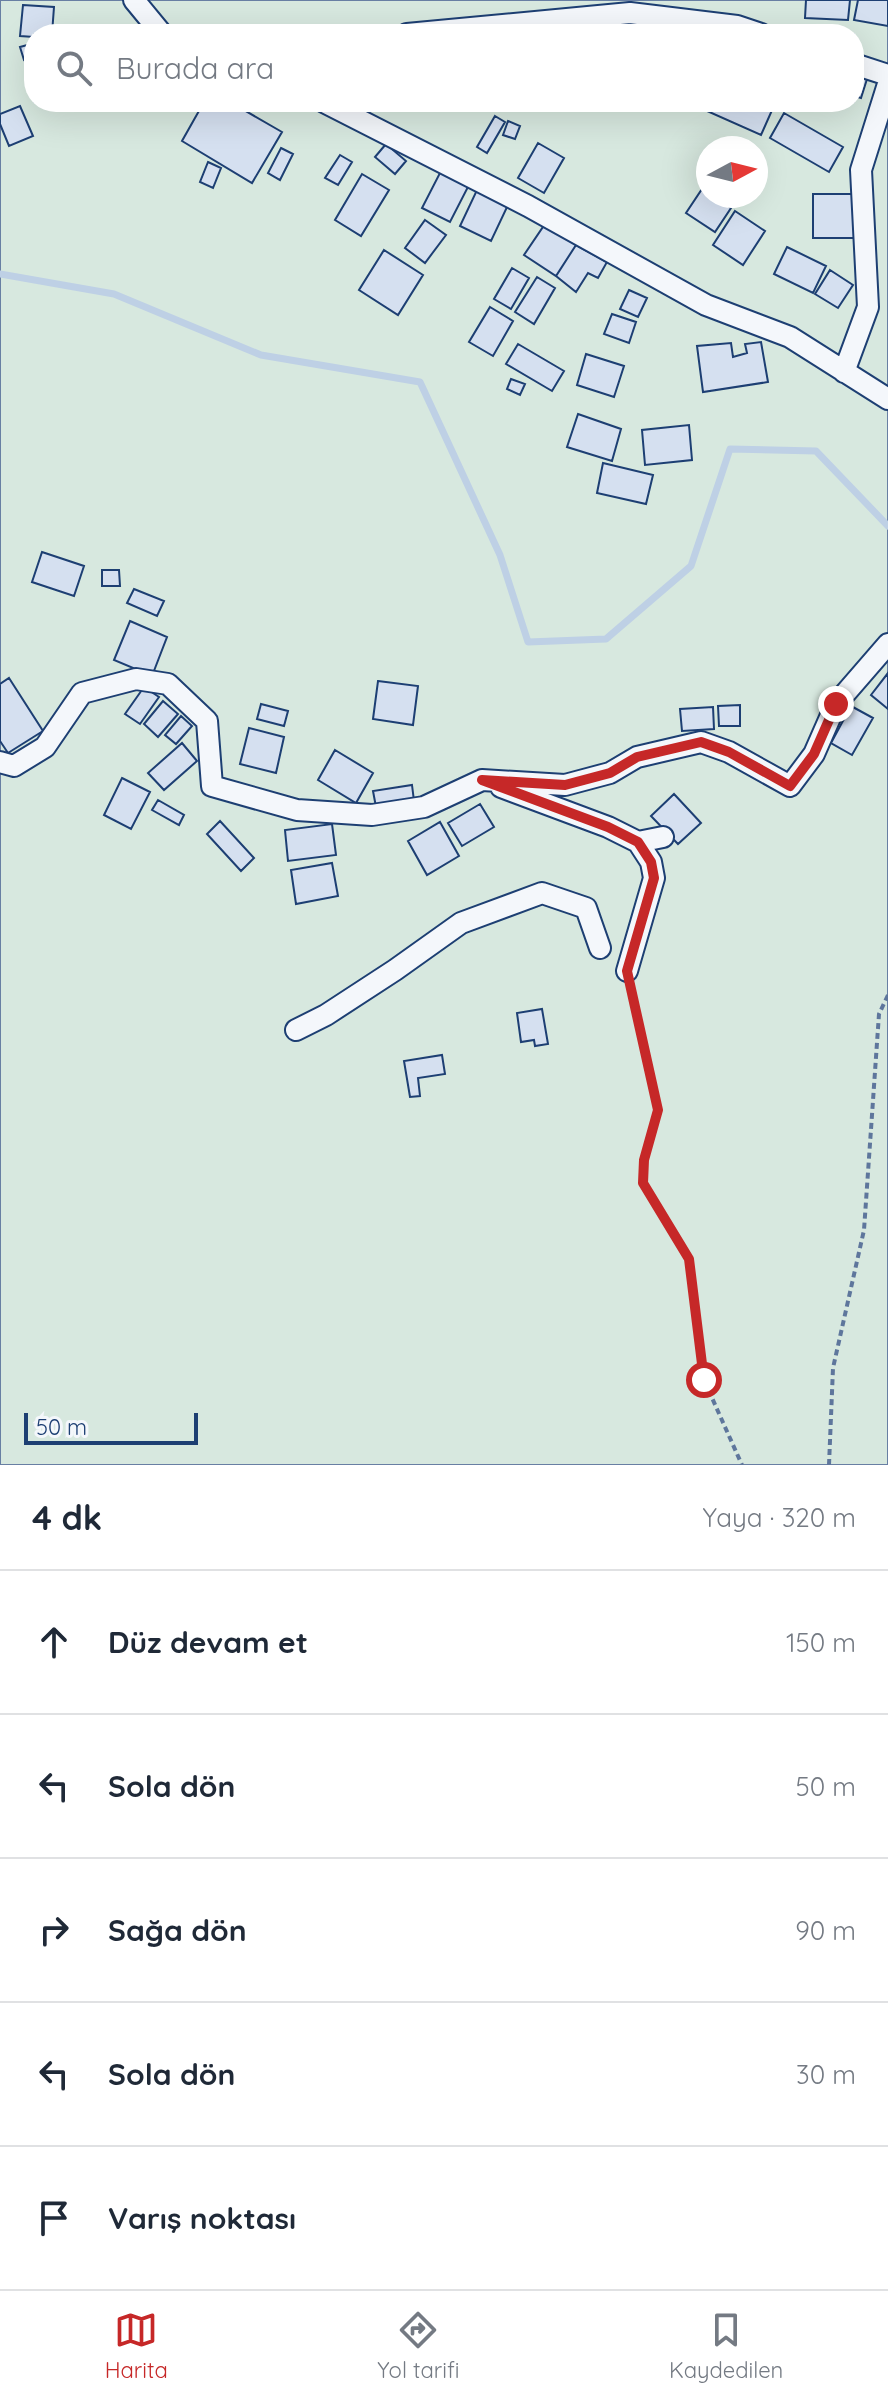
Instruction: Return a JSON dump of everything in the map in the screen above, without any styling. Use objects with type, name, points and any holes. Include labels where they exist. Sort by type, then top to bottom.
[{"type":"street","points":[[134,0],[154,24]]},
{"type":"street","points":[[513,24],[630,13],[721,24]]},
{"type":"street","points":[[864,67],[888,75]]},
{"type":"street","points":[[844,372],[868,307],[861,170],[888,84]]},
{"type":"street","points":[[344,112],[528,206],[706,305],[790,337],[888,399]]},
{"type":"street","points":[[0,762],[14,766],[45,747],[82,693],[136,679],[168,684],[207,721],[212,786],[297,810],[372,815],[424,807],[482,780],[565,785],[610,773],[637,757],[701,742],[729,752],[790,786],[814,754],[836,704],[888,644]]},
{"type":"street","points":[[482,780],[608,827],[638,842],[651,862],[654,878],[627,971]]},
{"type":"street","points":[[638,842],[663,837]]},
{"type":"street","points":[[296,1030],[326,1015],[461,923],[542,893],[586,908],[600,948]]},
{"type":"path","points":[[627,971],[658,1110],[644,1160],[643,1183],[689,1259],[704,1380],[742,1465]]},
{"type":"path","points":[[829,1465],[833,1368],[864,1230],[879,1014],[888,995]]},
{"type":"shaded area","points":[[0,0],[888,0],[888,1465],[0,1465]]},
{"type":"building","points":[[806,0],[850,0],[848,20],[805,18]]},
{"type":"building","points":[[858,0],[888,0],[888,26],[854,20]]},
{"type":"building","points":[[23,5],[54,7],[53,24],[24,24],[24,36],[20,36]]},
{"type":"building","points":[[20,106],[33,136],[9,146],[0,124],[0,114]]},
{"type":"building","points":[[198,112],[247,112],[282,132],[252,183],[182,141]]},
{"type":"building","points":[[709,112],[771,112],[761,135]]},
{"type":"building","points":[[784,113],[843,147],[829,172],[770,138]]},
{"type":"building","points":[[495,116],[505,122],[487,153],[477,147]]},
{"type":"building","points":[[508,121],[520,126],[515,139],[503,135]]},
{"type":"building","points":[[538,143],[564,158],[544,193],[518,178]]},
{"type":"building","points":[[386,144],[406,161],[395,174],[375,157]]},
{"type":"building","points":[[281,148],[293,154],[280,180],[268,173]]},
{"type":"building","points":[[340,155],[352,162],[338,185],[325,178]]},
{"type":"building","points":[[208,162],[221,168],[213,188],[200,182]]},
{"type":"building","points":[[442,169],[470,183],[450,222],[422,208]]},
{"type":"building","points":[[362,174],[389,190],[361,236],[335,220]]},
{"type":"building","points":[[477,190],[508,205],[491,241],[460,226]]},
{"type":"building","points":[[813,194],[854,194],[854,238],[813,238]]},
{"type":"building","points":[[696,198],[696,208],[731,208],[715,232],[686,213]]},
{"type":"building","points":[[735,211],[765,231],[743,265],[713,245]]},
{"type":"building","points":[[425,220],[446,235],[425,263],[405,248]]},
{"type":"building","points":[[545,224],[576,245],[556,276],[524,255]]},
{"type":"building","points":[[576,245],[607,262],[598,278],[588,273],[576,292],[556,276]]},
{"type":"building","points":[[787,247],[826,266],[813,293],[774,274]]},
{"type":"building","points":[[384,250],[423,275],[398,315],[359,290]]},
{"type":"building","points":[[512,268],[529,278],[511,309],[494,299]]},
{"type":"building","points":[[830,270],[853,285],[838,308],[815,294]]},
{"type":"building","points":[[537,277],[555,288],[534,324],[515,312]]},
{"type":"building","points":[[629,290],[647,298],[638,317],[620,309]]},
{"type":"building","points":[[490,307],[513,321],[493,356],[469,342]]},
{"type":"building","points":[[612,314],[636,322],[629,343],[604,334]]},
{"type":"building","points":[[761,342],[768,382],[703,392],[697,346],[731,343],[733,357],[747,353],[745,344]]},
{"type":"building","points":[[518,344],[564,371],[552,391],[506,364]]},
{"type":"building","points":[[586,354],[624,366],[614,397],[577,385]]},
{"type":"building","points":[[511,379],[525,384],[520,395],[507,389]]},
{"type":"building","points":[[578,414],[621,429],[612,461],[567,447]]},
{"type":"building","points":[[689,425],[692,460],[645,465],[642,430]]},
{"type":"building","points":[[603,463],[653,475],[646,504],[597,493]]},
{"type":"building","points":[[42,552],[84,566],[74,596],[32,582]]},
{"type":"building","points":[[102,570],[119,570],[120,586],[102,586]]},
{"type":"building","points":[[134,589],[164,601],[157,616],[127,603]]},
{"type":"building","points":[[130,621],[167,637],[152,676],[114,660]]},
{"type":"building","points":[[888,673],[888,709],[871,695]]},
{"type":"building","points":[[9,678],[43,731],[8,753],[0,741],[0,684]]},
{"type":"building","points":[[378,681],[418,686],[413,725],[373,719]]},
{"type":"building","points":[[144,687],[159,697],[140,724],[125,714]]},
{"type":"building","points":[[163,701],[178,714],[158,737],[144,724]]},
{"type":"building","points":[[261,704],[288,711],[284,726],[257,719]]},
{"type":"building","points":[[740,705],[740,726],[719,726],[718,706]]},
{"type":"building","points":[[851,706],[873,718],[852,755],[831,743]]},
{"type":"building","points":[[713,707],[714,729],[682,731],[680,709]]},
{"type":"building","points":[[181,716],[192,726],[176,744],[165,735]]},
{"type":"building","points":[[249,728],[284,737],[276,773],[240,764]]},
{"type":"building","points":[[182,743],[197,761],[164,790],[148,773]]},
{"type":"building","points":[[335,750],[373,773],[356,803],[318,780]]},
{"type":"building","points":[[122,778],[150,792],[131,829],[104,815]]},
{"type":"building","points":[[412,785],[414,801],[376,807],[373,791]]},
{"type":"building","points":[[674,794],[701,823],[678,844],[651,816]]},
{"type":"building","points":[[158,800],[184,815],[179,825],[152,810]]},
{"type":"building","points":[[480,804],[494,827],[462,846],[448,823]]},
{"type":"building","points":[[220,821],[254,858],[241,871],[207,834]]},
{"type":"building","points":[[440,822],[459,856],[427,875],[408,841]]},
{"type":"building","points":[[332,824],[336,855],[288,861],[285,830]]},
{"type":"building","points":[[332,863],[338,896],[296,904],[291,870]]},
{"type":"building","points":[[542,1009],[548,1044],[535,1046],[534,1040],[521,1042],[517,1013]]},
{"type":"building","points":[[442,1055],[445,1074],[418,1078],[420,1096],[410,1097],[404,1061]]},
{"type":"waterway","points":[[0,274],[114,294],[261,355],[420,382],[500,555],[528,642],[606,639],[691,566],[730,449],[816,451],[888,526]]},
{"type":"route","points":[[704,1380],[689,1259],[643,1183],[644,1160],[658,1110],[627,971],[654,878],[651,862],[638,842],[608,827],[482,780],[565,785],[610,773],[637,757],[701,742],[729,752],[790,786],[814,754],[836,704]]}]
